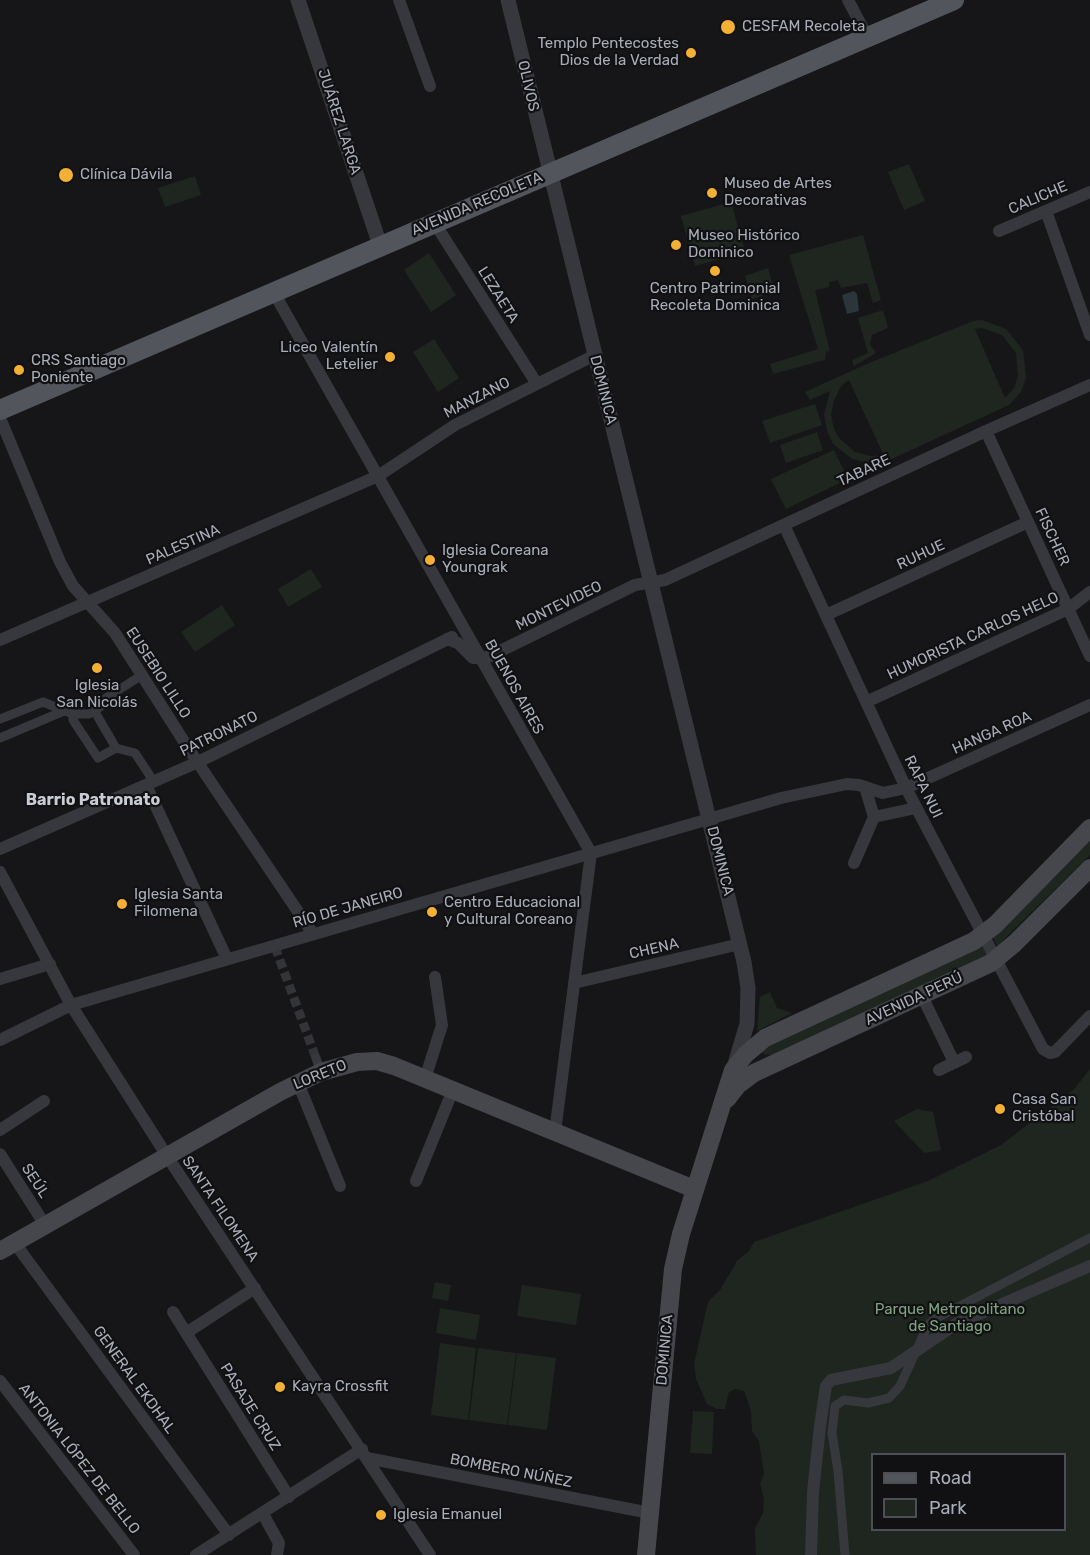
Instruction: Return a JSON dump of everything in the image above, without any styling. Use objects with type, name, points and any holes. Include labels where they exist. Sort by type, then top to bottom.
[{"type":"main road","name":"AVENIDA RECOLETA","points":[[0,410],[954,0]]},
{"type":"main road","name":"AVENIDA PERÚ","points":[[733,1070],[749,1040],[765,1038],[962,948],[983,934],[1090,828]]},
{"type":"main road","name":"AVENIDA PERÚ","points":[[723,1106],[734,1090],[748,1077],[996,959],[1090,868]]},
{"type":"main road","points":[[749,1040],[764,1058],[784,1060]]},
{"type":"main road","name":"LORETO","points":[[7,1247],[298,1083],[318,1065],[377,1061],[694,1189]]},
{"type":"main road","name":"DOMINICA","points":[[645,1551],[671,1285],[677,1251],[694,1189],[733,1070]]},
{"type":"street","name":"JUÁREZ LARGA","points":[[298,0],[380,245]]},
{"type":"street","points":[[399,0],[430,86]]},
{"type":"street","name":"OLIVOS","points":[[508,0],[549,173]]},
{"type":"street","points":[[848,0],[868,38]]},
{"type":"street","name":"DOMINICA","points":[[549,173],[740,944],[748,988],[749,1040]]},
{"type":"street","name":"CALICHE","points":[[999,231],[1090,192]]},
{"type":"street","points":[[1046,211],[1090,335]]},
{"type":"street","name":"LEZAETA","points":[[434,222],[537,384]]},
{"type":"street","name":"BUENOS AIRES","points":[[273,291],[591,853]]},
{"type":"street","name":"MANZANO","points":[[378,476],[454,425],[595,355]]},
{"type":"street","name":"TABARE","points":[[651,582],[665,580],[1090,385]]},
{"type":"street","name":"EUSEBIO LILLO","points":[[0,418],[72,586],[109,624],[313,934]]},
{"type":"street","name":"FISCHER","points":[[986,431],[1090,656]]},
{"type":"street","name":"PALESTINA","points":[[0,640],[378,476]]},
{"type":"street","name":"RUHUE","points":[[826,615],[1028,522]]},
{"type":"street","name":"RAPA NUI","points":[[784,525],[906,788],[1043,1049],[1050,1053],[1061,1047],[1090,1016]]},
{"type":"street","name":"MONTEVIDEO","points":[[481,659],[635,585],[651,582]]},
{"type":"street","name":"HUMORISTA CARLOS HELO","points":[[866,702],[1068,609],[1090,592]]},
{"type":"street","name":"PATRONATO","points":[[0,849],[198,762],[465,630]]},
{"type":"street","points":[[447,639],[458,644],[473,658],[481,659]]},
{"type":"street","points":[[0,738],[68,713],[95,711],[106,698],[142,675]]},
{"type":"street","points":[[0,719],[43,702],[68,713],[98,758],[116,748],[135,753],[227,959]]},
{"type":"street","name":"HANGA ROA","points":[[906,788],[1090,705]]},
{"type":"street","points":[[95,711],[116,748]]},
{"type":"street","points":[[709,820],[781,798],[831,787],[853,784],[883,793],[906,788]]},
{"type":"street","points":[[854,863],[874,817],[865,787]]},
{"type":"street","points":[[874,817],[916,808]]},
{"type":"street","name":"RÍO DE JANEIRO","points":[[0,1040],[71,1005],[709,820]]},
{"type":"street","points":[[555,1132],[591,853]]},
{"type":"street","name":"SANTA FILOMENA","points":[[0,872],[71,1005],[167,1156],[430,1555]]},
{"type":"street","name":"CHENA","points":[[574,983],[740,944]]},
{"type":"street","points":[[0,979],[50,964]]},
{"type":"street","points":[[425,1079],[442,1025],[435,977]]},
{"type":"street","points":[[922,996],[954,1062]]},
{"type":"street","points":[[939,1070],[966,1057]]},
{"type":"street","points":[[298,1083],[339,1186]]},
{"type":"street","points":[[416,1181],[453,1090]]},
{"type":"street","points":[[0,1130],[44,1101]]},
{"type":"street","name":"SEÚL","points":[[0,1154],[45,1225]]},
{"type":"street","points":[[845,1555],[838,1471],[832,1433],[834,1406],[844,1400],[868,1403],[889,1398],[900,1386],[920,1347],[928,1325],[935,1318],[1090,1238]]},
{"type":"street","name":"GENERAL EKDHAL","points":[[7,1247],[229,1535]]},
{"type":"street","points":[[811,1555],[813,1492],[826,1386],[837,1376],[872,1374],[891,1368],[956,1324],[1090,1266]]},
{"type":"street","points":[[186,1333],[255,1288]]},
{"type":"street","name":"PASAJE CRUZ","points":[[172,1312],[289,1497]]},
{"type":"street","name":"ANTONIA LÓPEZ DE BELLO","points":[[0,1381],[134,1555]]},
{"type":"street","points":[[196,1555],[364,1454]]},
{"type":"street","name":"BOMBERO NÚÑEZ","points":[[364,1454],[650,1513]]},
{"type":"street","points":[[263,1514],[279,1543],[277,1555]]},
{"type":"green space","points":[[909,164],[925,201],[904,210],[888,172]]},
{"type":"green space","points":[[195,176],[201,195],[165,207],[158,188]]},
{"type":"green space","points":[[731,202],[745,252],[695,266],[681,216]]},
{"type":"green space","points":[[863,235],[881,300],[873,303],[867,283],[841,288],[838,280],[829,282],[829,287],[815,290],[830,351],[826,352],[825,360],[773,374],[770,364],[818,349],[789,255]]},
{"type":"green space","points":[[429,253],[456,295],[431,312],[404,270]]},
{"type":"green space","points":[[768,268],[775,292],[752,299],[745,276]]},
{"type":"green space","points":[[883,310],[888,328],[872,335],[870,344],[876,353],[854,366],[852,360],[868,353],[858,318]]},
{"type":"green space","points":[[982,320],[1006,329],[1023,350],[1026,378],[1021,392],[1009,405],[885,462],[871,463],[852,459],[833,444],[827,431],[824,415],[830,391],[810,400],[805,392],[973,321]],"holes":[[[982,328],[1002,335],[1016,353],[1018,377],[1014,388],[1005,398],[975,329]],[[849,380],[883,454],[883,455],[871,456],[855,452],[840,439],[834,429],[831,415],[834,401],[841,386]]]},
{"type":"green space","points":[[434,339],[459,378],[438,392],[413,352]]},
{"type":"green space","points":[[815,404],[822,425],[770,443],[762,421]]},
{"type":"green space","points":[[817,432],[823,450],[786,463],[780,445]]},
{"type":"green space","points":[[834,450],[848,479],[786,509],[771,479]]},
{"type":"green space","points":[[311,569],[322,587],[288,607],[278,589]]},
{"type":"green space","points":[[222,605],[235,625],[195,652],[181,632]]},
{"type":"green space","points":[[1090,832],[1090,855],[997,946],[990,931]]},
{"type":"green space","points":[[982,939],[990,955],[775,1056],[764,1054],[758,1047]]},
{"type":"green space","points":[[770,992],[777,1008],[792,1013],[757,1031],[760,997]]},
{"type":"green space","name":"Parque Metropolitano de Santiago","points":[[1090,1069],[1090,1555],[756,1555],[755,1529],[763,1513],[764,1499],[760,1483],[764,1474],[759,1441],[752,1431],[751,1411],[744,1391],[735,1389],[729,1392],[725,1409],[717,1409],[707,1404],[696,1379],[694,1364],[708,1302],[720,1290],[737,1261],[749,1251],[754,1242],[928,1181],[1001,1145],[1074,1089]]},
{"type":"green space","points":[[917,1109],[933,1112],[941,1150],[924,1153],[894,1121]]},
{"type":"green space","points":[[435,1282],[451,1285],[448,1301],[432,1298]]},
{"type":"green space","points":[[522,1285],[581,1294],[576,1325],[517,1316]]},
{"type":"green space","points":[[440,1308],[480,1315],[476,1340],[436,1333]]},
{"type":"green space","points":[[440,1343],[476,1348],[468,1420],[431,1415]]},
{"type":"green space","points":[[478,1348],[516,1353],[507,1425],[469,1420]]},
{"type":"green space","points":[[517,1353],[556,1358],[547,1430],[508,1425]]},
{"type":"green space","points":[[693,1411],[714,1412],[712,1454],[690,1453]]},
{"type":"shaded area","points":[[854,291],[857,294],[859,311],[847,314],[842,295]]},
{"type":"tunnel","points":[[275,947],[316,1058]]},
{"type":"place","name":"CESFAM Recoleta","points":[[728,27]]},
{"type":"place","name":"Templo Pentecostes Dios de la Verdad","points":[[691,53]]},
{"type":"place","name":"Clínica Dávila","points":[[66,175]]},
{"type":"place","name":"Museo de Artes Decorativas","points":[[712,193]]},
{"type":"place","name":"Museo Histórico Dominico","points":[[676,245]]},
{"type":"place","name":"Centro Patrimonial Recoleta Dominica","points":[[715,271]]},
{"type":"place","name":"Liceo Valentín Letelier","points":[[390,357]]},
{"type":"place","name":"CRS Santiago Poniente","points":[[19,370]]},
{"type":"place","name":"Iglesia Coreana Youngrak","points":[[430,560]]},
{"type":"place","name":"Iglesia San Nicolás","points":[[97,668]]},
{"type":"place","name":"Iglesia Santa Filomena","points":[[122,904]]},
{"type":"place","name":"Centro Educacional y Cultural Coreano","points":[[432,912]]},
{"type":"place","name":"Casa San Cristóbal","points":[[1000,1109]]},
{"type":"place","name":"Kayra Crossfit","points":[[280,1387]]},
{"type":"place","name":"Iglesia Emanuel","points":[[381,1515]]},
{"type":"district","name":"Barrio Patronato","points":[[93,800]]}]
